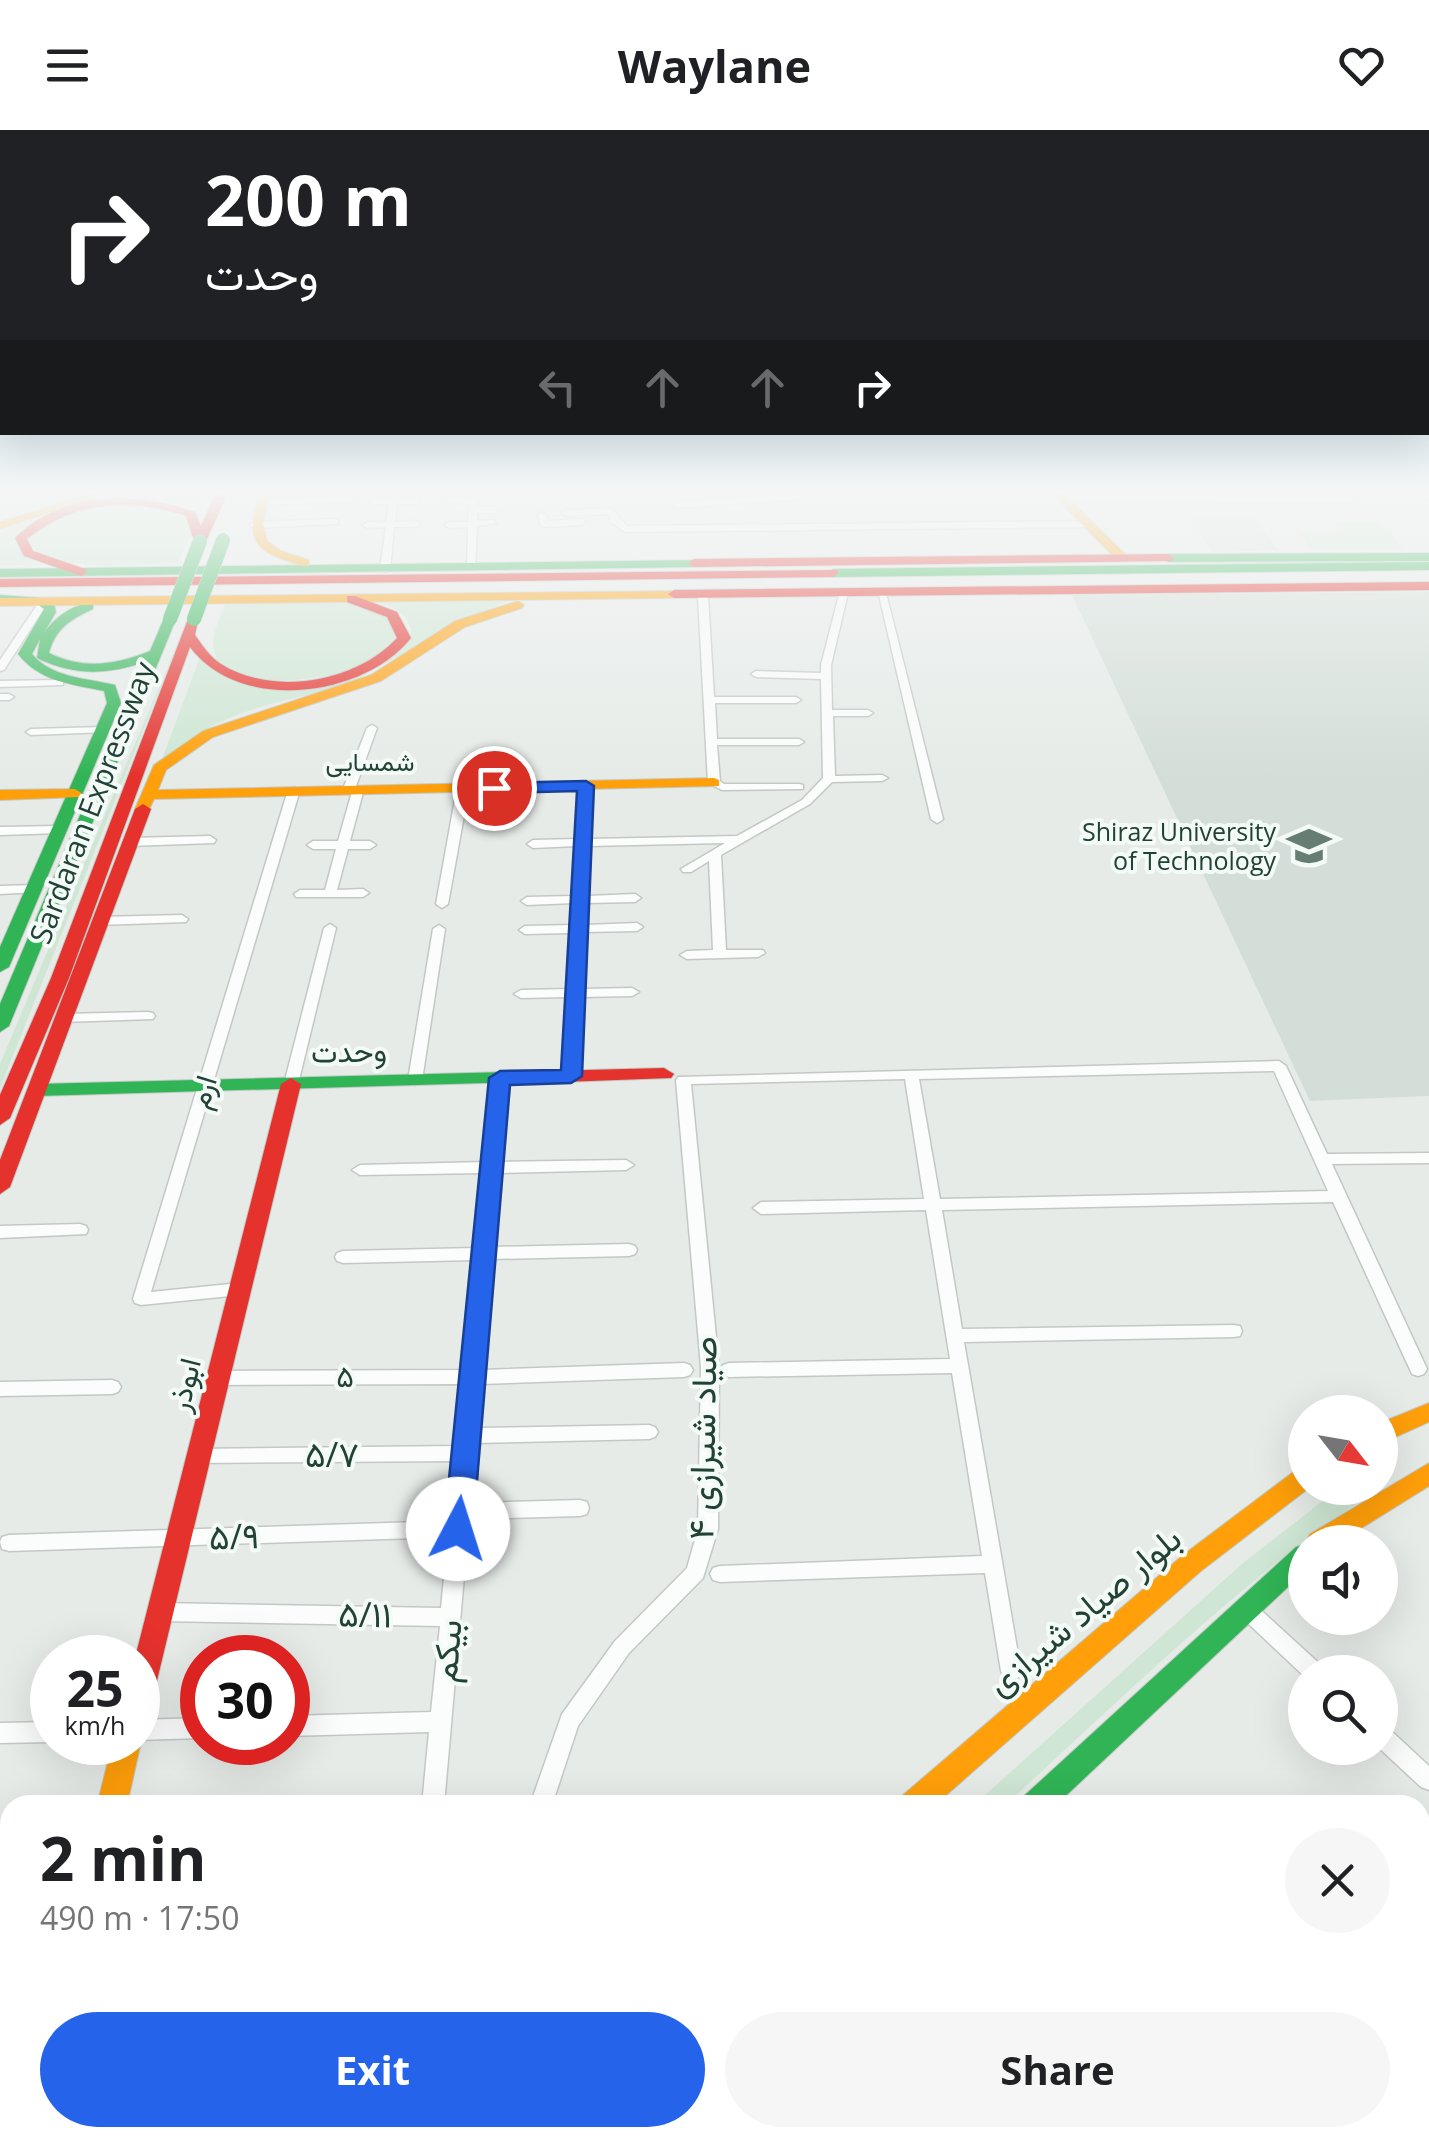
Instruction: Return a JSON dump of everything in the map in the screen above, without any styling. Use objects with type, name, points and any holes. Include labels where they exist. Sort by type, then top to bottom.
[{"type":"main road","name":"Sardaran Expressway","points":[[3,1010],[186,589]]},
{"type":"main road","name":"Sardaran Expressway","points":[[0,1118],[60,978],[191,627],[200,589]]},
{"type":"main road","points":[[0,598],[332,589]]},
{"type":"main road","points":[[38,604],[881,593],[918,589]]},
{"type":"main road","points":[[2,1178],[159,768],[181,747],[211,730],[378,678],[467,621],[516,606],[566,597]]},
{"type":"main road","points":[[0,598],[50,606],[25,654],[27,662],[40,670],[110,688],[114,703],[2,959]]},
{"type":"main road","points":[[191,627],[218,669],[242,678],[285,684],[343,677],[388,658],[402,644],[404,632],[389,612],[351,599]]},
{"type":"main road","points":[[109,602],[66,617],[53,628],[42,656],[59,665],[101,669],[136,663],[156,653]]},
{"type":"main road","name":"شمسایی","points":[[147,795],[714,784]]},
{"type":"main road","points":[[0,795],[75,794]]},
{"type":"main road","points":[[60,978],[60,1025]]},
{"type":"main road","name":"وحدت","points":[[36,1090],[571,1076],[673,1077]]},
{"type":"main road","name":"ابوذر","points":[[154,1635],[291,1084]]},
{"type":"main road","points":[[1398,1426],[1429,1412]]},
{"type":"main road","points":[[1342,1525],[1429,1474]]},
{"type":"main road","name":"بلوار صیاد شیرازی","points":[[925,1795],[1192,1563],[1288,1490]]},
{"type":"main road","points":[[1046,1795],[1288,1570]]},
{"type":"main road","points":[[114,1795],[122,1765]]},
{"type":"street","points":[[829,779],[826,676],[843,593]]},
{"type":"street","points":[[881,593],[937,819]]},
{"type":"street","points":[[703,596],[714,784],[799,786]]},
{"type":"street","points":[[0,668],[38,604]]},
{"type":"street","points":[[756,674],[826,676]]},
{"type":"street","points":[[0,684],[59,683]]},
{"type":"street","points":[[709,700],[796,700]]},
{"type":"street","points":[[826,713],[868,712]]},
{"type":"street","points":[[330,894],[353,789],[372,728]]},
{"type":"street","points":[[32,732],[102,730]]},
{"type":"street","points":[[712,742],[799,742]]},
{"type":"street","points":[[688,869],[806,802],[829,779],[882,778]]},
{"type":"street","points":[[571,1076],[586,786]]},
{"type":"street","points":[[442,904],[464,788]]},
{"type":"street","name":"ارم","points":[[240,1289],[141,1299],[294,790]]},
{"type":"street","points":[[0,830],[58,830]]},
{"type":"street","points":[[532,844],[738,839]]},
{"type":"street","points":[[129,842],[210,840]]},
{"type":"street","points":[[313,845],[370,845]]},
{"type":"street","points":[[715,853],[720,954]]},
{"type":"street","points":[[0,890],[34,889]]},
{"type":"street","points":[[300,894],[363,893]]},
{"type":"street","points":[[527,900],[634,898]]},
{"type":"street","points":[[99,920],[182,919]]},
{"type":"street","points":[[525,930],[637,927]]},
{"type":"street","points":[[291,1084],[330,928]]},
{"type":"street","points":[[415,1080],[439,929]]},
{"type":"street","points":[[687,955],[758,953]]},
{"type":"street","points":[[521,994],[632,992]]},
{"type":"street","points":[[60,1025],[148,1016]]},
{"type":"street","points":[[673,1077],[1279,1066],[1418,1369]]},
{"type":"street","points":[[911,1074],[1011,1671]]},
{"type":"street","name":"صیاد شیرازی ۴","points":[[544,1795],[569,1721],[622,1647],[696,1572],[708,1529],[710,1368],[673,1077]]},
{"type":"street","name":"بیکم","points":[[433,1795],[500,1078]]},
{"type":"street","points":[[1322,1159],[1429,1158]]},
{"type":"street","points":[[360,1170],[626,1165]]},
{"type":"street","points":[[761,1208],[1338,1196]]},
{"type":"street","points":[[0,1232],[80,1230]]},
{"type":"street","points":[[343,1257],[628,1250]]},
{"type":"street","points":[[955,1336],[1234,1331]]},
{"type":"street","points":[[729,1370],[960,1366]]},
{"type":"street","name":"۵","points":[[218,1378],[684,1370]]},
{"type":"street","points":[[0,1389],[112,1387]]},
{"type":"street","name":"۵/۷","points":[[198,1456],[649,1432]]},
{"type":"street","name":"۵/۹","points":[[9,1543],[178,1539],[580,1508]]},
{"type":"street","points":[[720,1574],[993,1564]]},
{"type":"street","points":[[1244,1608],[1295,1655]]},
{"type":"street","name":"۵/۱۱","points":[[160,1612],[450,1616]]},
{"type":"street","points":[[310,1725],[440,1722]]},
{"type":"street","points":[[0,1733],[30,1732]]},
{"type":"street","points":[[1398,1751],[1429,1780]]},
{"type":"shaded area","name":"Shiraz University of Technology","points":[[1429,592],[1429,1096],[1310,1101],[1072,595]]},
{"type":"green space","points":[[515,599],[471,617],[343,685],[221,722],[175,749],[161,762],[200,657],[242,683],[346,680],[411,634],[404,616],[375,600]]},
{"type":"green space","points":[[227,601],[349,602],[389,618],[396,635],[384,651],[336,674],[306,679],[248,677],[227,668],[215,654],[215,634]]},
{"type":"green space","points":[[188,618],[0,1088],[0,1064]]},
{"type":"green space","points":[[1317,1505],[1356,1505],[1327,1525],[1292,1525]]},
{"type":"green space","points":[[1288,1528],[1288,1555],[1233,1598],[1016,1795],[985,1795],[1243,1563]]},
{"type":"traffic: fast","points":[[170,619],[181,589]]},
{"type":"traffic: fast","points":[[194,619],[205,589]]},
{"type":"traffic: fast","points":[[0,599],[32,602]]},
{"type":"traffic: fast","points":[[0,967],[114,703],[110,688],[52,675],[25,654],[50,612],[50,607],[42,602]]},
{"type":"traffic: fast","points":[[89,606],[58,624],[42,655],[70,666],[99,669],[156,653]]},
{"type":"traffic: fast","points":[[0,1026],[170,619]]},
{"type":"traffic: fast","points":[[37,1090],[508,1078]]},
{"type":"traffic: fast","points":[[1046,1795],[1288,1571]]},
{"type":"traffic: slow","points":[[0,602],[674,594]]},
{"type":"traffic: slow","points":[[143,809],[159,768],[208,734],[376,678],[460,624],[518,605]]},
{"type":"traffic: slow","points":[[147,795],[714,783]]},
{"type":"traffic: slow","points":[[0,795],[75,794]]},
{"type":"traffic: slow","points":[[1398,1426],[1429,1412]]},
{"type":"traffic: slow","points":[[1346,1525],[1429,1473]]},
{"type":"traffic: slow","points":[[925,1795],[1192,1563],[1288,1490]]},
{"type":"traffic: slow","points":[[114,1795],[122,1765]]},
{"type":"traffic: jam","points":[[674,594],[1134,589]]},
{"type":"traffic: jam","points":[[188,635],[210,662],[240,678],[291,685],[318,683],[369,668],[389,655],[404,638],[392,615],[351,599]]},
{"type":"traffic: jam","points":[[0,1118],[60,978],[194,619]]},
{"type":"traffic: jam","points":[[0,1187],[143,809]]},
{"type":"traffic: jam","points":[[508,1078],[664,1074]]},
{"type":"traffic: jam","points":[[154,1635],[291,1084]]},
{"type":"traffic: jam","points":[[0,1178],[7,1168]]},
{"type":"place","name":"Shiraz University of Technology","points":[[1309,846]]},
{"type":"route","points":[[458,1529],[500,1078],[571,1076],[586,786],[494,788]]}]
